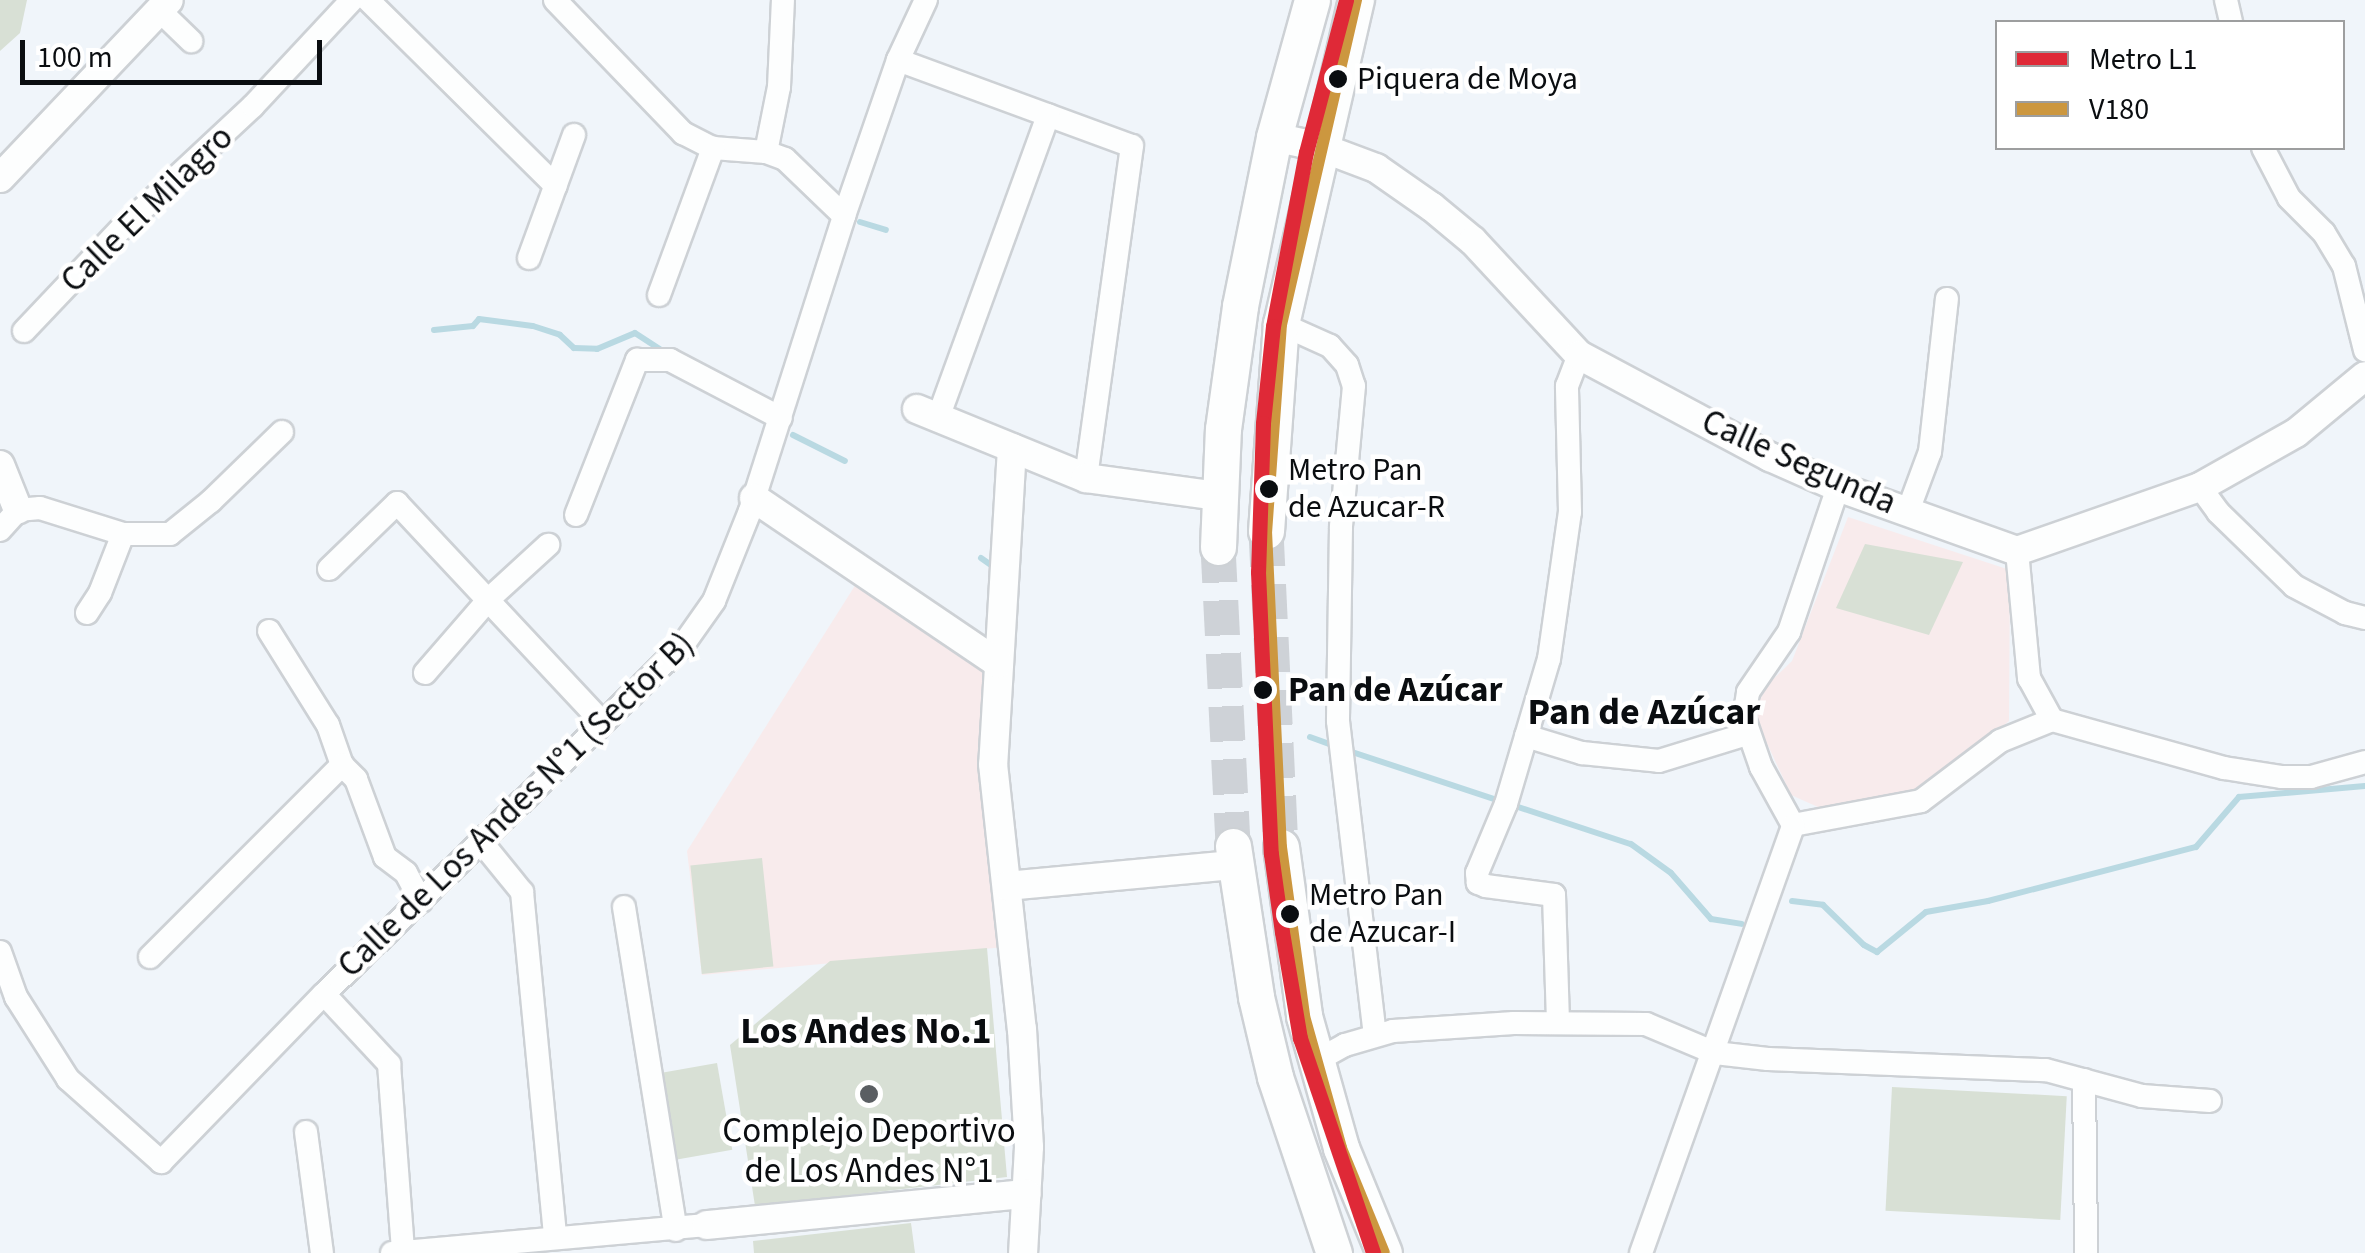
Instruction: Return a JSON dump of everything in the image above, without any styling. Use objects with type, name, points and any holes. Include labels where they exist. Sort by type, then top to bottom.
[{"type":"main road","points":[[1218,547],[1218,496],[1229,368],[1274,138],[1312,0]]},
{"type":"main road","points":[[1266,532],[1281,324],[1356,0]]},
{"type":"main road","points":[[1281,847],[1302,998],[1316,1061],[1341,1148],[1384,1253]]},
{"type":"main road","points":[[1234,855],[1256,998],[1275,1077],[1334,1253]]},
{"type":"street","name":"Calle El Milagro","points":[[24,331],[120,230],[254,106],[352,0]]},
{"type":"street","points":[[368,0],[556,186]]},
{"type":"street","points":[[555,0],[683,133],[713,148],[766,152],[794,166],[844,216]]},
{"type":"street","name":"Calle de Los Andes N°1 (Sector B)","points":[[0,952],[16,997],[68,1079],[160,1162],[704,618],[754,498],[844,216],[898,60],[926,0]]},
{"type":"street","points":[[766,152],[780,87],[779,3]]},
{"type":"street","points":[[0,178],[164,5],[191,41]]},
{"type":"street","points":[[898,60],[1132,146],[1086,478]]},
{"type":"street","points":[[1048,115],[928,413],[1086,478],[1218,496]]},
{"type":"street","points":[[528,258],[574,135]]},
{"type":"street","name":"Calle Segunda","points":[[1274,138],[1320,147],[1376,168],[1473,241],[1579,355],[1770,457],[1838,487],[2017,551]]},
{"type":"street","points":[[659,295],[713,148]]},
{"type":"street","points":[[2264,150],[2288,198],[2324,233],[2344,266],[2365,350]]},
{"type":"street","points":[[1908,510],[1930,452],[1939,398],[1946,299]]},
{"type":"street","points":[[1281,324],[1330,346],[1348,365],[1354,386],[1341,526],[1338,720],[1375,1035]]},
{"type":"street","points":[[1558,1022],[1554,895],[1478,882],[1477,872],[1506,804],[1550,659],[1570,512],[1567,386],[1579,355]]},
{"type":"street","points":[[576,516],[637,360],[670,360],[781,418]]},
{"type":"street","points":[[2052,720],[2029,678],[2017,551],[2200,487],[2296,433],[2365,376]]},
{"type":"street","points":[[0,464],[9,520],[40,508],[123,534],[170,534],[212,501],[282,432]]},
{"type":"street","points":[[1012,448],[993,764],[1022,1029],[1029,1146],[1024,1253]]},
{"type":"street","points":[[1641,1253],[1793,826],[1747,734],[1744,718],[1748,692],[1790,632],[1838,487]]},
{"type":"street","points":[[2200,487],[2218,512],[2294,586],[2345,613],[2365,618]]},
{"type":"street","points":[[754,498],[998,663]]},
{"type":"street","points":[[329,569],[397,503],[602,722]]},
{"type":"street","points":[[86,614],[100,593],[123,534]]},
{"type":"street","points":[[425,673],[490,598],[548,546]]},
{"type":"street","points":[[269,631],[328,725],[342,765],[356,778],[385,857],[406,873],[421,901]]},
{"type":"street","points":[[1793,826],[1921,802],[2000,741],[2052,720],[2224,768],[2262,774],[2311,777],[2365,762]]},
{"type":"street","points":[[1526,736],[1582,753],[1659,762],[1747,734]]},
{"type":"street","points":[[150,957],[342,765]]},
{"type":"street","points":[[482,844],[522,892],[555,1238]]},
{"type":"street","points":[[1006,886],[1234,855]]},
{"type":"street","points":[[624,907],[662,1238]]},
{"type":"street","points":[[324,994],[389,1064],[403,1252]]},
{"type":"street","points":[[1316,1061],[1375,1035],[1558,1022],[1646,1024],[1715,1052],[1768,1059],[2046,1070],[2142,1096],[2210,1102]]},
{"type":"street","points":[[2084,1080],[2086,1253]]},
{"type":"street","points":[[306,1132],[322,1253]]},
{"type":"street","points":[[392,1253],[481,1249],[555,1238],[662,1238],[707,1226],[1026,1194]]},
{"type":"shaded area","points":[[0,0],[27,0],[20,33],[0,51]]},
{"type":"shaded area","points":[[1848,517],[2010,570],[2009,721],[1921,795],[1818,807],[1791,795],[1757,722],[1758,703],[1769,683],[1792,661]]},
{"type":"shaded area","points":[[1865,544],[1963,562],[1929,635],[1836,608]]},
{"type":"shaded area","points":[[856,584],[990,667],[1005,947],[702,975],[687,851]]},
{"type":"shaded area","points":[[762,858],[773,966],[702,974],[690,866]]},
{"type":"shaded area","name":"Complejo Deportivo de Los Andes N°1","points":[[987,948],[1007,1177],[755,1206],[730,1045],[830,961]]},
{"type":"shaded area","points":[[717,1063],[732,1150],[677,1159],[662,1073]]},
{"type":"shaded area","points":[[1892,1087],[2067,1096],[2060,1220],[1886,1211]]},
{"type":"shaded area","points":[[911,1223],[915,1253],[754,1253],[753,1241]]},
{"type":"waterway","points":[[860,222],[886,230]]},
{"type":"waterway","points":[[434,330],[473,326],[479,319],[533,326],[560,335],[574,348],[597,349],[635,333],[663,351]]},
{"type":"waterway","points":[[793,435],[845,461]]},
{"type":"waterway","points":[[981,558],[994,567]]},
{"type":"waterway","points":[[1310,737],[1337,747]]},
{"type":"waterway","points":[[1349,751],[1631,844],[1671,873],[1711,919],[1742,924]]},
{"type":"waterway","points":[[1792,901],[1823,905],[1864,945],[1877,952],[1926,912],[1988,901],[2196,847],[2239,797],[2365,786]]},
{"type":"tunnel","points":[[1266,531],[1281,847]]},
{"type":"tunnel","points":[[1218,547],[1233,846]]},
{"type":"metro line","name":"L1","points":[[1346,0],[1306,152],[1273,326],[1263,423],[1258,572],[1271,854],[1282,932],[1300,1038],[1373,1253]]},
{"type":"transit line","name":"V180","points":[[1356,0],[1281,324],[1266,531],[1281,847],[1304,1016],[1341,1148],[1384,1253]]},
{"type":"place","name":"Piquera de Moya","points":[[1338,79]]},
{"type":"place","name":"Metro Pan de Azucar-R","points":[[1269,489]]},
{"type":"place","name":"Pan de Azúcar","points":[[1263,690]]},
{"type":"place","name":"Metro Pan de Azucar-I","points":[[1290,914]]},
{"type":"place","name":"Complejo Deportivo de Los Andes N°1","points":[[869,1094]]},
{"type":"district","name":"Pan de Azúcar","points":[[1644,713]]},
{"type":"district","name":"Los Andes No.1","points":[[866,1032]]}]
